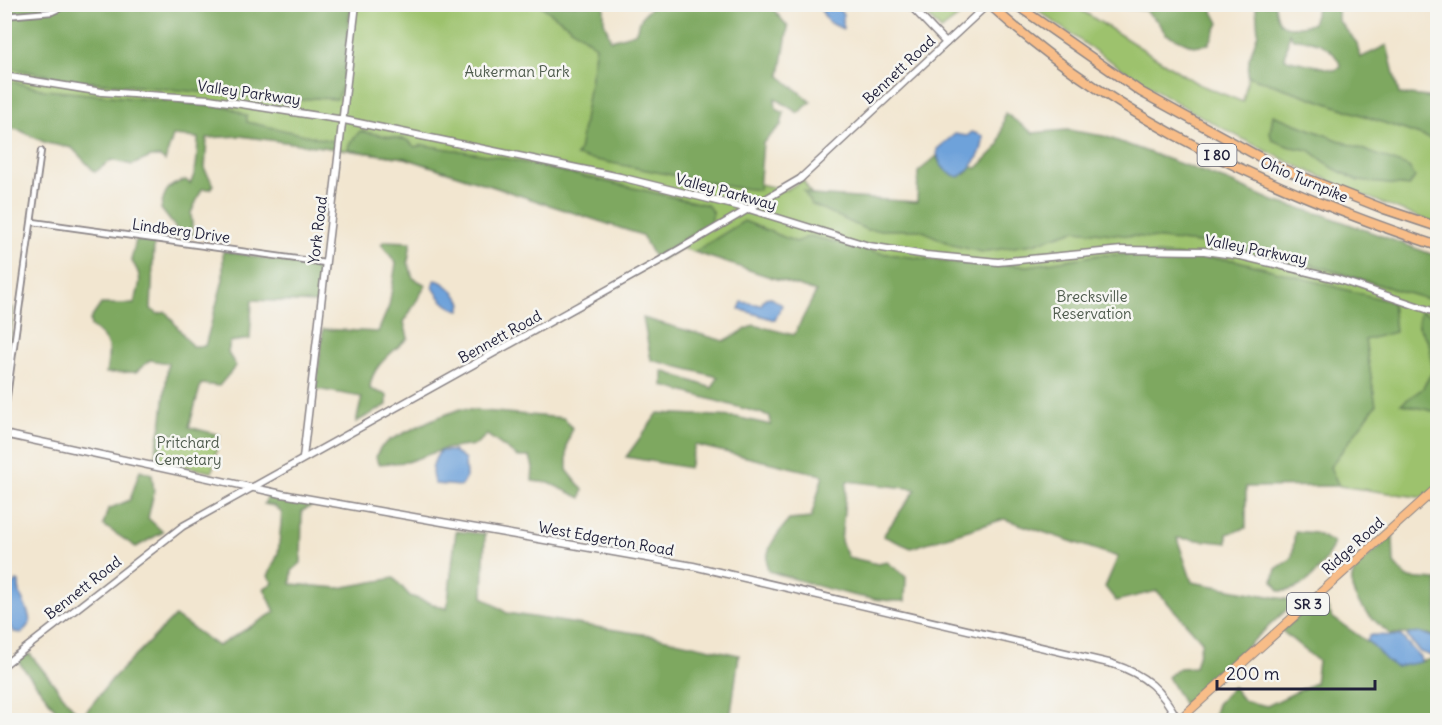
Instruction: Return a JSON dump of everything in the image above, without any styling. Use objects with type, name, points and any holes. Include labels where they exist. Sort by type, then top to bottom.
[{"type":"highway","name":"Ohio Turnpike","points":[[988,4],[1016,29],[1140,116],[1263,178],[1437,246]]},
{"type":"highway","name":"Ohio Turnpike","points":[[1015,4],[1027,15],[1141,92],[1278,167],[1384,209],[1437,227]]},
{"type":"main road","name":"Ridge Road","points":[[1179,720],[1437,487]]},
{"type":"street","points":[[4,16],[52,12],[69,4]]},
{"type":"street","name":"York Road","points":[[303,458],[356,4]]},
{"type":"street","points":[[909,4],[945,43]]},
{"type":"street","name":"Bennett Road","points":[[4,665],[183,526],[403,405],[800,178],[988,4]]},
{"type":"street","name":"Valley Parkway","points":[[4,76],[102,92],[209,99],[344,120],[608,175],[749,209],[869,246],[968,261],[1038,259],[1144,249],[1204,251],[1241,256],[1347,282],[1437,313]]},
{"type":"street","points":[[4,418],[33,222],[40,151]]},
{"type":"street","name":"Lindberg Drive","points":[[33,222],[325,263]]},
{"type":"street","name":"West Edgerton Road","points":[[4,434],[292,496],[693,566],[1113,664],[1134,671],[1149,680],[1167,698],[1179,720]]},
{"type":"green space","name":"Brecksville Reservation","points":[[590,4],[596,46],[581,144],[786,190],[803,180],[812,195],[919,214],[1032,158],[1437,299],[1437,487],[1425,498],[1196,466],[938,331],[682,248],[657,262],[642,235],[405,158],[5,103],[5,5]]},
{"type":"green space","points":[[4,5],[350,5],[343,84],[337,99],[315,98],[297,101],[72,80],[5,67]]},
{"type":"green space","points":[[540,5],[604,5],[604,21],[611,40],[635,33],[643,15],[654,5],[770,5],[788,27],[780,76],[811,102],[798,113],[775,98],[776,109],[784,113],[781,125],[763,143],[759,190],[732,187],[576,156],[579,151],[596,46]]},
{"type":"green space","points":[[918,5],[970,5],[968,10],[941,30]]},
{"type":"green space","points":[[1031,5],[1073,5],[1198,84],[1243,102],[1248,76],[1437,141],[1437,223],[1398,210],[1335,183],[1216,125],[1103,56]]},
{"type":"green space","points":[[1122,5],[1206,5],[1210,6],[1219,23],[1209,44],[1193,46],[1166,34],[1157,21],[1144,10],[1122,8]]},
{"type":"green space","points":[[1249,5],[1275,5],[1279,20],[1282,24],[1291,27],[1312,24],[1318,5],[1338,5],[1338,20],[1357,43],[1360,58],[1387,45],[1399,94],[1437,98],[1437,141],[1248,76],[1249,59],[1258,33],[1256,7]],"holes":[[[1289,33],[1293,39],[1308,40],[1322,45],[1334,54],[1341,67],[1335,70],[1285,59]]]},
{"type":"green space","points":[[5,80],[45,90],[229,107],[247,116],[247,122],[337,142],[336,149],[240,136],[207,138],[205,170],[214,185],[211,189],[202,189],[191,213],[193,236],[182,236],[161,209],[165,193],[171,186],[186,180],[190,184],[196,167],[198,138],[173,136],[165,161],[160,157],[151,157],[132,165],[112,160],[95,172],[72,148],[46,143],[19,130],[5,128]]},
{"type":"green space","points":[[1005,113],[1033,133],[1067,130],[1104,136],[1228,181],[1273,201],[1324,215],[1437,256],[1437,302],[1297,260],[1226,246],[1075,230],[1033,244],[982,252],[952,245],[921,230],[867,230],[811,204],[804,191],[812,195],[917,202],[918,172],[937,156],[940,164],[965,174],[972,167],[977,168],[999,146]]},
{"type":"green space","points":[[1273,115],[1409,167],[1415,177],[1409,186],[1358,181],[1333,168],[1309,150],[1290,147],[1272,140],[1270,133]]},
{"type":"green space","points":[[360,131],[407,140],[415,147],[423,145],[499,157],[707,205],[713,212],[711,223],[654,257],[642,235],[405,158],[348,150],[349,144]]},
{"type":"green space","points":[[744,221],[796,242],[810,236],[881,253],[954,263],[1028,266],[1099,255],[1157,254],[1234,260],[1392,302],[1395,332],[1365,340],[1376,405],[1330,467],[1339,486],[1246,487],[1246,528],[1227,534],[1227,543],[1177,538],[1192,582],[1296,601],[1184,705],[1168,677],[1179,668],[1195,667],[1202,641],[1157,591],[1116,601],[1105,587],[1118,557],[1004,519],[911,548],[883,536],[916,489],[847,481],[841,541],[848,557],[878,564],[887,562],[906,577],[905,601],[853,595],[768,571],[769,550],[784,526],[789,520],[811,518],[823,475],[695,445],[689,468],[626,457],[658,413],[736,417],[771,425],[770,416],[663,386],[663,371],[712,388],[718,377],[651,360],[643,318],[724,341],[754,325],[794,335],[816,292],[694,252]]},
{"type":"green space","points":[[136,240],[154,243],[151,309],[158,314],[166,312],[192,346],[205,346],[223,280],[223,251],[322,268],[317,303],[252,300],[250,339],[230,342],[228,353],[236,366],[219,386],[201,384],[189,427],[220,435],[218,443],[164,432],[158,461],[154,460],[162,420],[168,363],[150,360],[136,372],[106,373],[108,347],[103,337],[91,327],[90,320],[101,304],[134,304],[140,281],[131,260]]},
{"type":"green space","points":[[385,241],[411,242],[408,262],[413,278],[426,285],[404,322],[408,338],[383,360],[371,381],[370,389],[387,395],[387,405],[356,422],[362,397],[316,389],[323,329],[378,332],[389,306],[396,263],[381,244]]},
{"type":"green space","points":[[5,306],[13,308],[10,347],[5,347]]},
{"type":"green space","points":[[1420,311],[1437,318],[1437,412],[1401,404],[1422,389],[1433,371],[1429,343],[1418,326]]},
{"type":"green space","points":[[460,409],[564,418],[572,428],[567,445],[567,470],[583,490],[581,498],[549,483],[532,481],[533,467],[530,457],[518,457],[487,435],[475,445],[444,449],[407,462],[378,464],[376,457],[380,448],[390,440]]},
{"type":"green space","name":"Pritchard Cemetary","points":[[164,432],[218,443],[212,472],[158,461]]},
{"type":"green space","points":[[140,470],[152,474],[154,492],[148,518],[163,532],[136,547],[103,525],[108,509],[130,500]]},
{"type":"green space","points":[[268,496],[313,505],[302,511],[301,563],[292,571],[291,584],[339,588],[394,578],[410,596],[447,609],[456,531],[485,534],[483,597],[507,613],[648,635],[739,655],[730,720],[64,720],[17,660],[30,654],[81,718],[113,678],[175,616],[218,646],[275,612],[264,588],[273,583],[268,576],[278,554],[282,513],[274,506],[264,504]]},
{"type":"green space","points":[[1295,531],[1315,533],[1334,543],[1313,576],[1298,587],[1279,591],[1273,581],[1276,569],[1292,558]]},
{"type":"green space","points":[[1393,536],[1394,563],[1407,578],[1437,580],[1437,637],[1428,634],[1390,634],[1375,622],[1355,596],[1352,577],[1357,568]]},
{"type":"green space","points":[[1321,595],[1332,617],[1372,645],[1396,667],[1437,658],[1437,720],[1212,720],[1217,704],[1233,687],[1244,701],[1267,706],[1315,683],[1318,661],[1282,631]]},
{"type":"water","points":[[818,5],[835,5],[843,14],[843,29],[828,22]]},
{"type":"water","points":[[972,132],[983,136],[982,148],[973,165],[959,177],[946,171],[940,164],[937,149],[955,134],[967,136]]},
{"type":"water","points":[[435,280],[446,285],[457,296],[462,303],[460,310],[447,305],[441,299],[433,287]]},
{"type":"water","points":[[770,297],[782,305],[775,320],[739,309],[742,302],[761,305],[765,298]]},
{"type":"water","points":[[440,451],[453,451],[465,460],[466,477],[461,486],[435,484],[432,475],[433,467]]},
{"type":"water","points":[[17,581],[30,623],[22,633],[14,632],[5,621],[5,591]]},
{"type":"water","points":[[1422,633],[1437,639],[1437,658],[1420,652],[1407,636]]},
{"type":"water","points":[[1370,635],[1401,636],[1420,657],[1421,662],[1396,667],[1367,640]]},
{"type":"park label","name":"Aukerman Park","points":[[517,72]]}]
